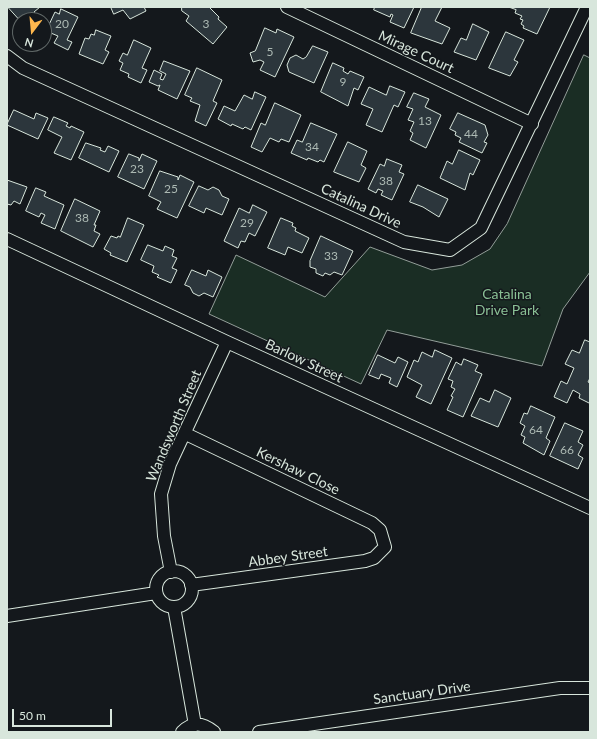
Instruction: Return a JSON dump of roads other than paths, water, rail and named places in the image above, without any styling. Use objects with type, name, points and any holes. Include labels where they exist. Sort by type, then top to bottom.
[{"type":"street","name":"Mirage Court","points":[[287,7],[532,124]]},
{"type":"street","name":"Catalina Drive","points":[[7,56],[23,68],[404,242],[450,250],[481,228],[587,7]]},
{"type":"street","name":"Barlow Street","points":[[7,239],[227,342],[590,508]]},
{"type":"street","name":"Wandsworth Street","points":[[170,572],[164,536],[161,494],[170,464],[186,434],[227,342]]},
{"type":"street","name":"Kershaw Close","points":[[186,434],[372,523],[380,530],[385,547]]},
{"type":"street","name":"Abbey Street","points":[[191,586],[365,561],[374,558],[385,547]]},
{"type":"street","points":[[170,572],[181,573],[186,576],[191,586],[189,598],[180,606],[174,607],[163,603],[156,593],[157,582],[165,573],[170,572]]},
{"type":"street","points":[[7,616],[156,593]]},
{"type":"street","points":[[174,607],[195,725]]},
{"type":"street","name":"Sanctuary Drive","points":[[259,732],[560,688],[590,688]]},
{"type":"street","points":[[182,732],[195,725],[207,726],[214,732]]},
{"type":"park label","name":"Catalina Drive Park","points":[[507,302]]}]
